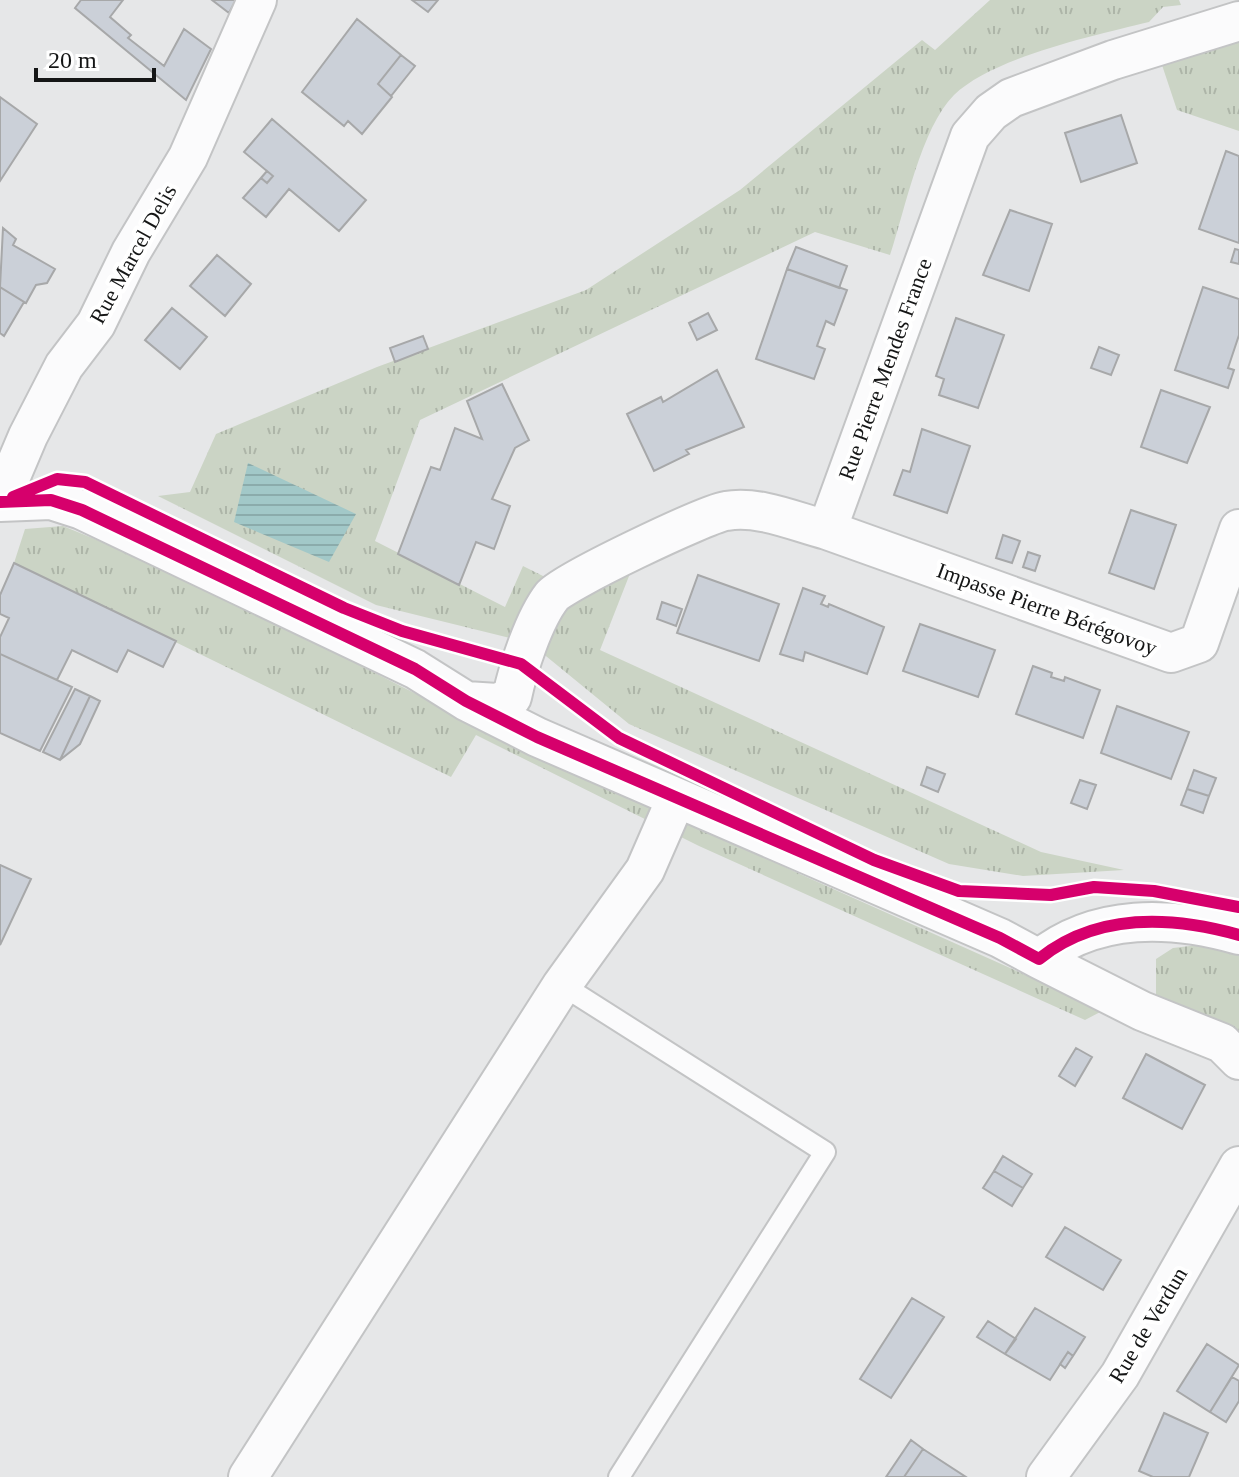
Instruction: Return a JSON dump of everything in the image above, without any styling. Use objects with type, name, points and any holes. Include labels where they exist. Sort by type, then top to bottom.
[{"type":"street","name":"Rue Marcel Delis","points":[[0,502],[64,366],[96,324],[131,252],[188,157],[257,0]]},
{"type":"street","name":"Rue Pierre Mendes France","points":[[827,530],[970,136],[991,112],[1011,98],[1113,60],[1239,21]]},
{"type":"street","points":[[0,502],[51,500],[82,510],[415,669],[466,701],[537,737],[1000,938],[1142,1011],[1222,1043],[1239,1060]]},
{"type":"street","points":[[466,701],[497,703],[516,681],[550,598],[560,587],[725,511],[753,510],[827,530]]},
{"type":"street","name":"Impasse Pierre Bérégovoy","points":[[827,530],[1171,653],[1199,643],[1239,529]]},
{"type":"street","points":[[415,669],[516,681],[553,715],[642,782]]},
{"type":"street","points":[[248,1477],[562,985],[645,870],[676,799]]},
{"type":"street","points":[[1039,959],[1059,943],[1113,923],[1207,926],[1239,935]]},
{"type":"street","name":"Rue de Verdun","points":[[1046,1477],[1120,1375],[1239,1166]]},
{"type":"lane","points":[[562,985],[825,1152],[619,1477]]},
{"type":"green space","points":[[990,0],[1179,0],[1181,5],[1163,7],[1149,22],[1046,49],[993,69],[954,95],[942,110],[923,148],[890,255],[815,232],[420,420],[375,541],[505,607],[523,566],[545,577],[631,571],[600,650],[1041,852],[1124,870],[1023,876],[949,864],[629,724],[530,643],[376,605],[158,496],[190,492],[216,434],[377,367],[586,290],[740,190],[922,40],[935,50]]},
{"type":"green space","points":[[1239,37],[1239,131],[1177,110],[1161,62]]},
{"type":"green space","points":[[63,526],[182,575],[436,704],[802,875],[1104,1010],[1085,1020],[699,846],[476,735],[451,777],[14,563],[25,529]]},
{"type":"green space","points":[[1198,945],[1239,954],[1239,1036],[1156,997],[1156,959],[1173,948]]},
{"type":"water","points":[[248,463],[356,514],[329,562],[234,522]]},
{"type":"building","points":[[81,0],[123,0],[110,17],[131,35],[128,38],[164,66],[184,29],[211,49],[186,100],[75,8]]},
{"type":"building","points":[[212,0],[236,0],[229,13]]},
{"type":"building","points":[[412,0],[438,0],[428,12]]},
{"type":"building","points":[[357,19],[401,55],[378,84],[392,97],[362,134],[348,121],[344,126],[302,92]]},
{"type":"building","points":[[401,55],[415,66],[391,96],[378,84]]},
{"type":"building","points":[[0,97],[37,124],[0,181]]},
{"type":"building","points":[[1121,115],[1137,163],[1081,182],[1065,133]]},
{"type":"building","points":[[272,119],[366,200],[339,231],[289,189],[266,217],[243,198],[261,178],[267,183],[273,176],[244,152]]},
{"type":"building","points":[[1226,151],[1239,156],[1239,243],[1199,229]]},
{"type":"building","points":[[267,171],[273,176],[267,183],[261,178]]},
{"type":"building","points":[[1010,210],[1052,224],[1029,291],[983,275]]},
{"type":"building","points":[[3,228],[16,239],[13,245],[55,269],[47,283],[36,285],[26,303],[0,287]]},
{"type":"building","points":[[796,247],[847,266],[839,288],[787,269]]},
{"type":"building","points":[[1235,249],[1239,250],[1239,264],[1231,262]]},
{"type":"building","points":[[217,255],[251,284],[225,316],[190,286]]},
{"type":"building","points":[[787,269],[847,290],[834,325],[826,321],[817,346],[825,349],[814,379],[756,359]]},
{"type":"building","points":[[0,287],[24,302],[4,336],[0,333]]},
{"type":"building","points":[[1203,287],[1239,299],[1239,335],[1228,368],[1234,370],[1228,388],[1175,370]]},
{"type":"building","points":[[172,308],[207,337],[180,369],[145,340]]},
{"type":"building","points":[[708,313],[717,330],[697,340],[689,323]]},
{"type":"building","points":[[956,318],[1004,335],[978,408],[939,395],[944,379],[936,376]]},
{"type":"building","points":[[423,336],[428,349],[395,362],[390,348]]},
{"type":"building","points":[[1099,347],[1119,355],[1111,375],[1091,368]]},
{"type":"building","points":[[717,370],[744,427],[686,450],[689,454],[654,471],[627,414],[661,397],[663,402]]},
{"type":"building","points":[[502,384],[529,440],[515,448],[492,499],[510,506],[494,549],[476,542],[459,585],[398,554],[431,467],[440,470],[455,428],[482,439],[467,401]]},
{"type":"building","points":[[1161,390],[1210,407],[1187,463],[1141,447]]},
{"type":"building","points":[[922,429],[970,446],[947,513],[894,495],[903,470],[910,472]]},
{"type":"building","points":[[1131,510],[1176,525],[1154,589],[1109,573]]},
{"type":"building","points":[[1003,535],[1020,541],[1012,563],[996,558]]},
{"type":"building","points":[[1028,552],[1040,556],[1035,571],[1023,567]]},
{"type":"building","points":[[14,563],[176,641],[163,667],[128,650],[117,672],[72,650],[57,680],[0,654],[0,637],[9,618],[0,614],[0,595]]},
{"type":"building","points":[[698,575],[779,604],[759,661],[677,633]]},
{"type":"building","points":[[803,588],[825,596],[821,604],[828,607],[829,604],[884,627],[867,674],[805,652],[803,661],[780,654]]},
{"type":"building","points":[[662,602],[682,609],[676,626],[657,619]]},
{"type":"building","points":[[920,624],[995,650],[978,697],[903,671]]},
{"type":"building","points":[[0,654],[72,687],[40,751],[0,733]]},
{"type":"building","points":[[1033,666],[1052,673],[1051,677],[1064,681],[1065,677],[1100,690],[1083,738],[1016,714]]},
{"type":"building","points":[[75,689],[90,696],[60,760],[43,752]]},
{"type":"building","points":[[90,696],[100,701],[80,744],[60,760]]},
{"type":"building","points":[[1117,706],[1189,732],[1171,779],[1101,753]]},
{"type":"building","points":[[927,767],[945,774],[938,792],[921,785]]},
{"type":"building","points":[[1194,770],[1216,778],[1209,796],[1187,789]]},
{"type":"building","points":[[1080,780],[1096,785],[1087,809],[1071,803]]},
{"type":"building","points":[[1187,789],[1209,796],[1203,813],[1181,805]]},
{"type":"building","points":[[0,865],[31,879],[0,945]]},
{"type":"building","points":[[1076,1048],[1092,1057],[1075,1086],[1059,1076]]},
{"type":"building","points":[[1146,1054],[1205,1085],[1182,1129],[1123,1098]]},
{"type":"building","points":[[1003,1156],[1032,1174],[1023,1188],[994,1171]]},
{"type":"building","points":[[994,1171],[1023,1188],[1012,1206],[983,1188]]},
{"type":"building","points":[[1065,1227],[1121,1260],[1103,1290],[1046,1257]]},
{"type":"building","points":[[912,1298],[944,1317],[891,1398],[860,1379]]},
{"type":"building","points":[[1035,1308],[1085,1337],[1073,1356],[1068,1352],[1050,1380],[1005,1354]]},
{"type":"building","points":[[988,1321],[1016,1339],[1005,1354],[977,1337]]},
{"type":"building","points":[[1207,1344],[1239,1365],[1210,1412],[1177,1391]]},
{"type":"building","points":[[1068,1352],[1073,1356],[1065,1368],[1060,1364]]},
{"type":"building","points":[[1232,1377],[1239,1381],[1239,1401],[1226,1422],[1210,1412]]},
{"type":"building","points":[[1164,1413],[1208,1433],[1189,1477],[1153,1477],[1139,1471]]},
{"type":"building","points":[[911,1440],[923,1449],[904,1477],[886,1477]]},
{"type":"building","points":[[923,1449],[966,1477],[904,1477]]},
{"type":"cycle path","points":[[13,497],[57,479],[85,482],[344,608],[402,631],[521,664],[619,738],[874,860],[959,891],[1051,895],[1094,887],[1154,891],[1239,907]]},
{"type":"cycle path","points":[[0,502],[51,500],[82,510],[415,669],[466,701],[537,737],[1000,938],[1039,959],[1061,944],[1109,926],[1161,922],[1239,935]]}]
